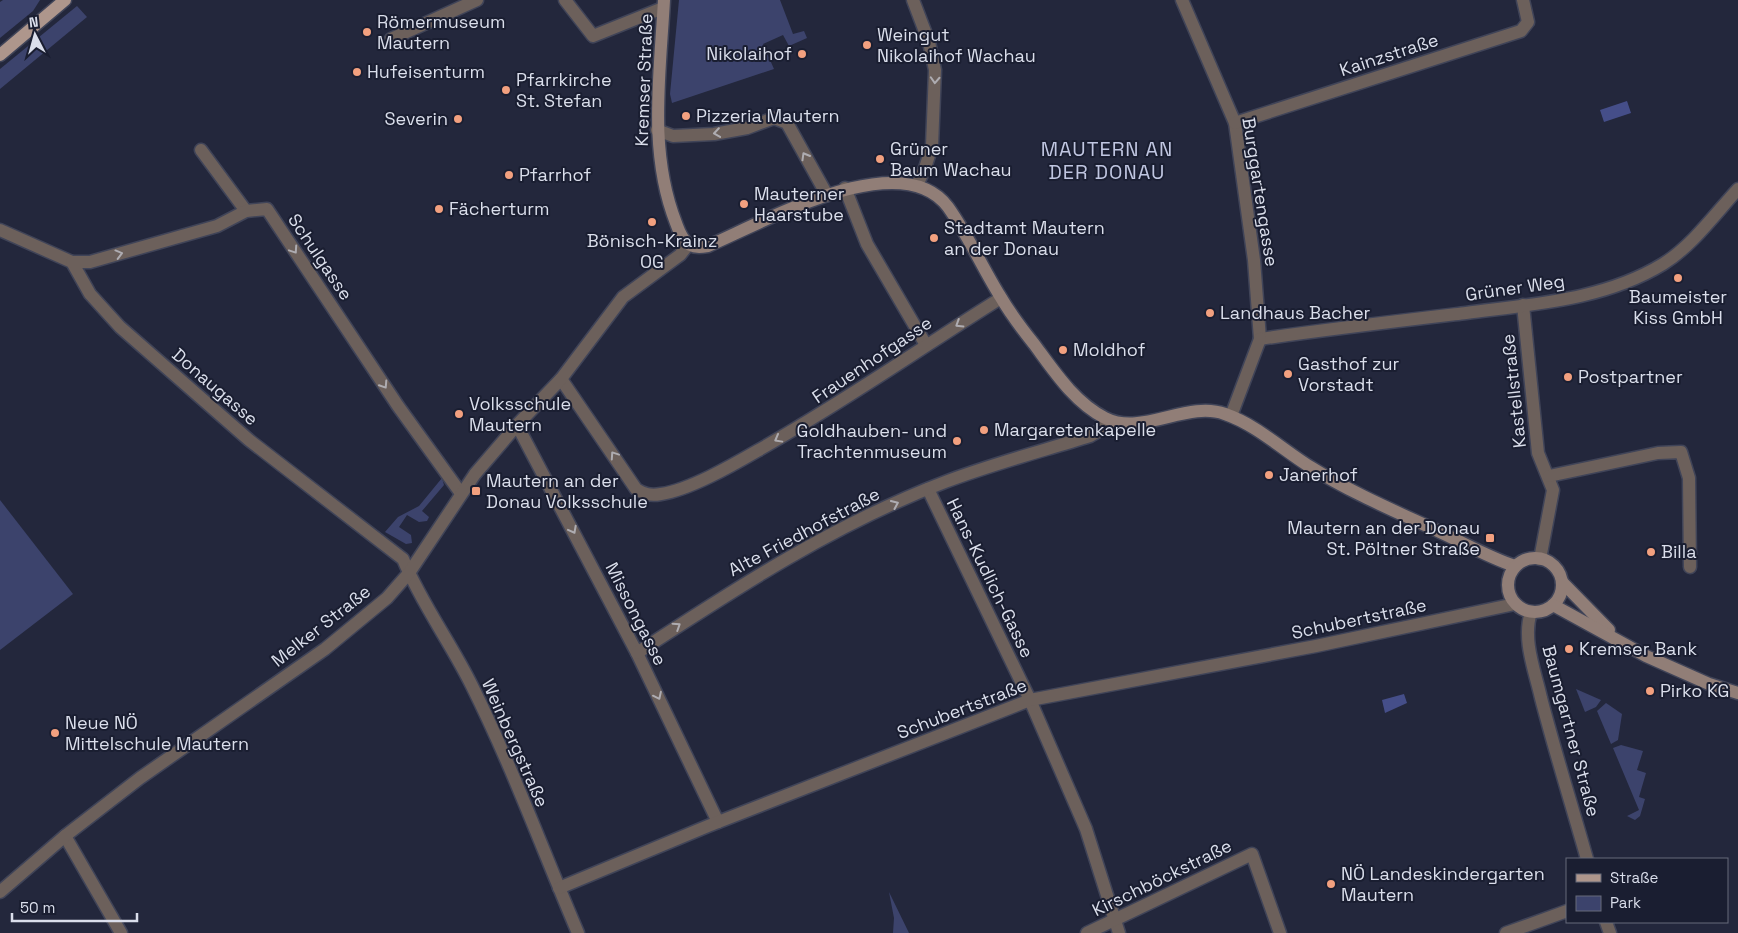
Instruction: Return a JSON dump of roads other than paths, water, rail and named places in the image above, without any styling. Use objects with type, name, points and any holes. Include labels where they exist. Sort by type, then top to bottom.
[{"type":"main road","points":[[0,55],[65,0]]},
{"type":"main road","name":"Kremser Straße","points":[[664,4],[658,151],[667,200],[682,238],[688,245]]},
{"type":"main road","points":[[688,245],[697,248],[708,246],[845,188],[888,182],[917,185],[932,191],[947,206],[1001,298],[1060,380],[1079,399],[1106,419],[1132,422],[1203,411],[1231,416],[1315,470],[1379,504],[1515,566]]},
{"type":"main road","points":[[1562,582],[1559,597],[1553,605],[1539,613],[1531,612],[1515,604],[1508,592],[1509,578],[1515,566],[1523,561],[1540,559],[1555,566],[1562,582],[1616,638]]},
{"type":"main road","points":[[1553,605],[1646,656],[1681,672],[1738,693]]},
{"type":"street","points":[[391,39],[477,0]]},
{"type":"street","points":[[565,0],[592,36],[664,4]]},
{"type":"street","points":[[913,0],[929,42],[935,70],[932,146],[926,168],[917,185]]},
{"type":"street","name":"Burggartengasse","points":[[1182,0],[1234,122],[1254,260],[1260,339]]},
{"type":"street","name":"Kainzstraße","points":[[1234,122],[1521,31],[1528,22],[1523,0]]},
{"type":"street","points":[[658,130],[673,136],[714,134],[747,128],[774,118],[781,120],[787,123],[827,195]]},
{"type":"street","points":[[0,230],[72,262],[90,262],[217,226],[246,211],[200,150]]},
{"type":"street","points":[[845,188],[867,244],[926,345]]},
{"type":"street","name":"Grüner Weg","points":[[1260,339],[1522,305],[1600,292],[1657,267],[1689,242],[1738,189]]},
{"type":"street","name":"Schulgasse","points":[[246,211],[267,209],[398,406],[460,492]]},
{"type":"street","name":"Melker Straße","points":[[0,892],[65,836],[175,753],[326,649],[380,603],[409,573],[460,492],[517,425],[561,379],[622,297],[680,255],[688,245]]},
{"type":"street","name":"Donaugasse","points":[[72,262],[90,294],[120,327],[249,440],[400,556],[409,573]]},
{"type":"street","name":"Frauenhofgasse","points":[[561,379],[636,488],[645,495],[658,495],[671,492],[734,464],[790,433],[1001,298]]},
{"type":"street","name":"Kastellstraße","points":[[1522,305],[1538,453],[1553,490],[1540,559]]},
{"type":"street","points":[[1231,416],[1260,339]]},
{"type":"street","name":"Alte Friedhofstraße","points":[[636,653],[729,593],[845,526],[928,489],[969,474],[1090,436],[1102,430],[1106,419]]},
{"type":"street","name":"Missongasse","points":[[517,425],[636,653],[718,822]]},
{"type":"street","points":[[1548,476],[1658,453],[1681,452],[1689,478],[1690,567]]},
{"type":"street","name":"Hans-Kudlich-Gasse","points":[[928,489],[1030,700],[1086,829],[1119,933]]},
{"type":"street","name":"Weinbergstraße","points":[[409,573],[473,687],[578,933]]},
{"type":"street","name":"Schubertstraße","points":[[559,888],[718,822],[1030,700],[1316,646],[1515,604]]},
{"type":"street","name":"Baumgartner Straße","points":[[1531,612],[1528,636],[1531,656],[1587,858]]},
{"type":"street","points":[[65,836],[121,933]]},
{"type":"street","name":"Kirschböckstraße","points":[[1087,933],[1252,854],[1280,933]]},
{"type":"street","points":[[1506,933],[1566,911]]},
{"type":"place","name":"Römermuseum Mautern","points":[[367,32]]},
{"type":"place","name":"Weingut Nikolaihof Wachau","points":[[867,45]]},
{"type":"place","name":"Nikolaihof","points":[[802,54]]},
{"type":"place","name":"Hufeisenturm","points":[[357,72]]},
{"type":"place","name":"Pfarrkirche St. Stefan","points":[[506,90]]},
{"type":"place","name":"Pizzeria Mautern","points":[[686,116]]},
{"type":"place","name":"Severin","points":[[458,119]]},
{"type":"place","name":"Grüner Baum Wachau","points":[[880,159]]},
{"type":"place","name":"Pfarrhof","points":[[509,175]]},
{"type":"place","name":"Mauterner Haarstube","points":[[744,204]]},
{"type":"place","name":"Fächerturm","points":[[439,209]]},
{"type":"place","name":"Bönisch-Krainz OG","points":[[652,222]]},
{"type":"place","name":"Stadtamt Mautern an der Donau","points":[[934,238]]},
{"type":"place","name":"Baumeister Kiss GmbH","points":[[1678,278]]},
{"type":"place","name":"Landhaus Bacher","points":[[1210,313]]},
{"type":"place","name":"Moldhof","points":[[1063,350]]},
{"type":"place","name":"Gasthof zur Vorstadt","points":[[1288,374]]},
{"type":"place","name":"Postpartner","points":[[1568,377]]},
{"type":"place","name":"Volksschule Mautern","points":[[459,414]]},
{"type":"place","name":"Margaretenkapelle","points":[[984,430]]},
{"type":"place","name":"Goldhauben- und Trachtenmuseum","points":[[957,441]]},
{"type":"place","name":"Janerhof","points":[[1269,475]]},
{"type":"place","name":"Mautern an der Donau Volksschule","points":[[476,491]]},
{"type":"place","name":"Mautern an der Donau St. Pöltner Straße","points":[[1490,538]]},
{"type":"place","name":"Billa","points":[[1651,552]]},
{"type":"place","name":"Kremser Bank","points":[[1569,649]]},
{"type":"place","name":"Pirko KG","points":[[1650,691]]},
{"type":"place","name":"Neue NÖ Mittelschule Mautern","points":[[55,733]]},
{"type":"place","name":"NÖ Landeskindergarten Mautern","points":[[1331,884]]},
{"type":"district","name":"MAUTERN AN DER DONAU","points":[[1107,160]]}]
